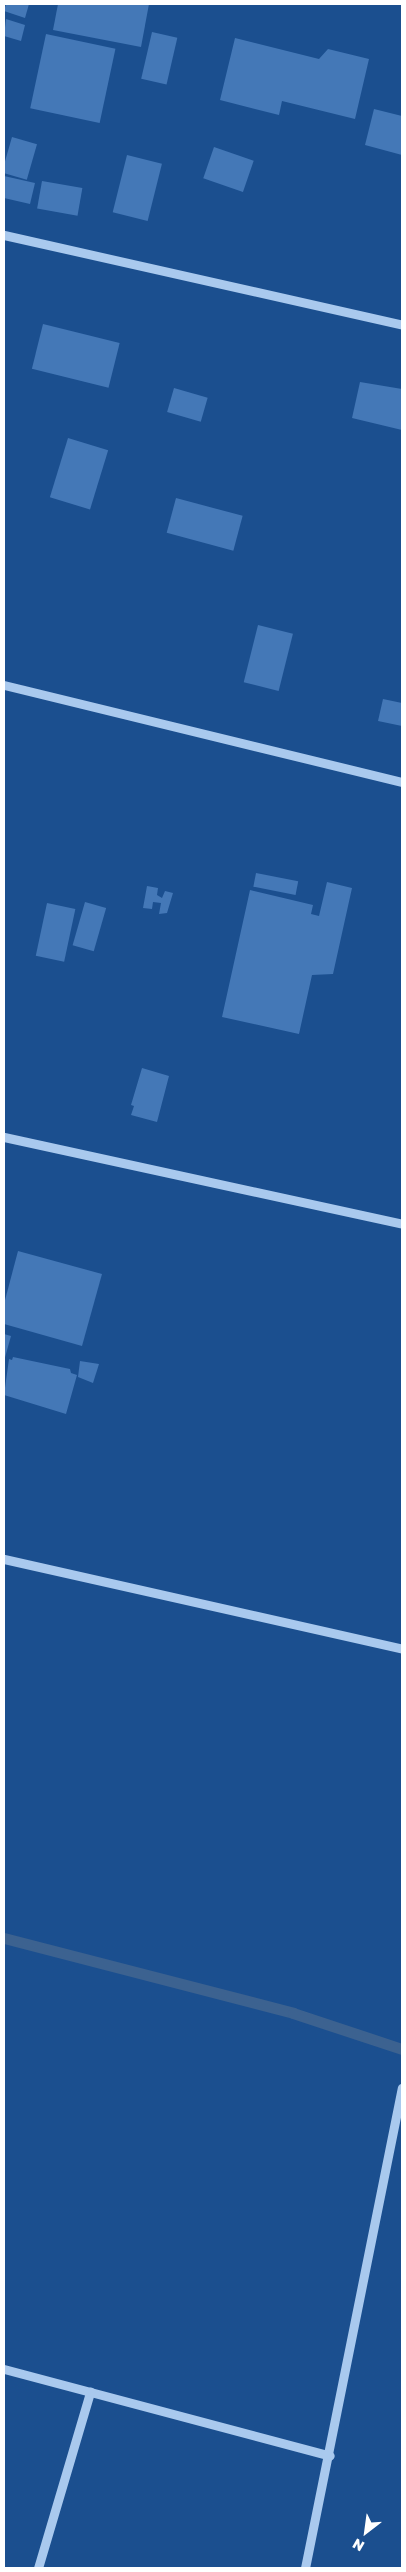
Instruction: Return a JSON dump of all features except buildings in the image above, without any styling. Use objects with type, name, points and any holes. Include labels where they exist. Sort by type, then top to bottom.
[{"type":"street","points":[[4,235],[402,325]]},
{"type":"street","points":[[4,685],[402,782]]},
{"type":"street","points":[[4,1136],[402,1224]]},
{"type":"street","points":[[4,1559],[402,1648]]},
{"type":"street","points":[[305,2568],[330,2456],[402,2088]]},
{"type":"street","points":[[4,2369],[330,2456]]},
{"type":"street","points":[[38,2568],[90,2392]]},
{"type":"waterway","points":[[4,1938],[293,2013],[402,2049]]}]
